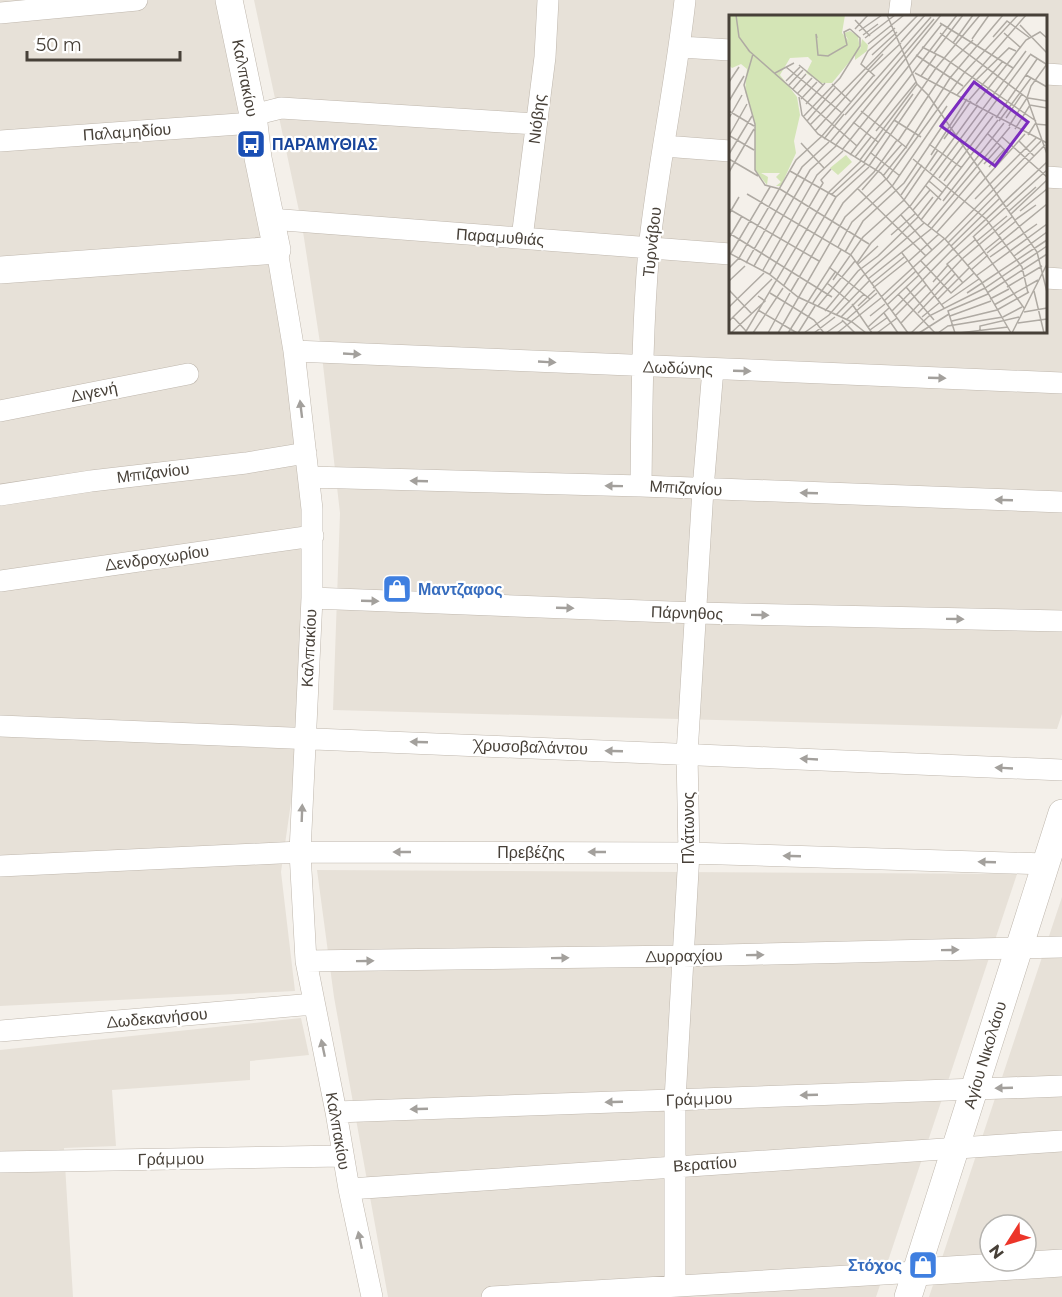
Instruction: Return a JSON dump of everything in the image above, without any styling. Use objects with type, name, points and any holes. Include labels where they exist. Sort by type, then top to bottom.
[{"type":"street","points":[[0,13],[137,0]]},
{"type":"street","name":"Καλπακίου","points":[[229,0],[277,250],[294,351],[310,477],[313,536],[312,598],[300,852],[306,961],[336,1112],[342,1156],[372,1297]]},
{"type":"street","name":"Νιόβης","points":[[522,238],[545,57],[548,0]]},
{"type":"street","name":"Τυρνάβου","points":[[641,486],[642,367],[649,248],[680,47],[685,0]]},
{"type":"street","points":[[899,15],[901,0]]},
{"type":"street","points":[[680,47],[729,50]]},
{"type":"street","points":[[1047,74],[1062,75]]},
{"type":"street","name":"Παλαμηδίου","points":[[0,141],[253,119],[281,108],[536,124]]},
{"type":"street","points":[[664,146],[729,151]]},
{"type":"street","points":[[1047,177],[1062,178]]},
{"type":"street","name":"Παραμυθιάς","points":[[270,219],[729,254]]},
{"type":"street","points":[[0,270],[277,250]]},
{"type":"street","points":[[1047,278],[1062,279]]},
{"type":"street","name":"Δωδώνης","points":[[294,351],[1062,383]]},
{"type":"street","name":"Πλάτωνος","points":[[675,1286],[675,1100],[689,853],[687,754],[703,489],[713,369]]},
{"type":"street","name":"Διγενή","points":[[0,411],[189,374]]},
{"type":"street","name":"Μπιζανίου","points":[[0,495],[306,453]]},
{"type":"street","name":"Μπιζανίου","points":[[310,477],[641,486],[1062,502]]},
{"type":"street","name":"Δενδροχωρίου","points":[[0,580],[313,536]]},
{"type":"street","name":"Πάρνηθος","points":[[312,598],[696,614],[1062,621]]},
{"type":"street","name":"Χρυσοβαλάντου","points":[[0,726],[305,737],[1062,771]]},
{"type":"street","name":"Αγίου Νικολάου","points":[[908,1297],[1018,948],[1054,863],[1062,813]]},
{"type":"street","name":"Πρεβέζης","points":[[0,866],[300,852],[689,853],[1054,863]]},
{"type":"street","name":"Δυρραχίου","points":[[306,961],[683,956],[1062,947]]},
{"type":"street","name":"Δωδεκανήσου","points":[[0,1031],[314,1004]]},
{"type":"street","name":"Γράμμου","points":[[336,1112],[1062,1086]]},
{"type":"street","name":"Βερατίου","points":[[349,1189],[1062,1141]]},
{"type":"street","name":"Γράμμου","points":[[0,1162],[342,1156]]},
{"type":"street","points":[[492,1297],[1062,1263]]},
{"type":"shaded area","points":[[0,0],[234,0],[303,467],[299,747],[281,872],[295,991],[0,1006]]},
{"type":"shaded area","points":[[254,0],[1062,0],[1062,714],[1057,729],[333,710],[340,513],[322,356],[302,225]]},
{"type":"shaded area","points":[[317,870],[1017,874],[876,1297],[388,1297],[334,997]]},
{"type":"shaded area","points":[[1062,897],[1062,1297],[929,1297]]},
{"type":"shaded area","points":[[301,1018],[309,1055],[250,1061],[250,1080],[112,1090],[116,1146],[64,1148],[73,1297],[0,1297],[0,1050]]},
{"type":"place","name":"ΠΑΡΑΜΥΘΙΑΣ","points":[[251,144]]},
{"type":"place","name":"Μαντζαφος","points":[[397,589]]},
{"type":"place","name":"Στόχος","points":[[923,1265]]}]
